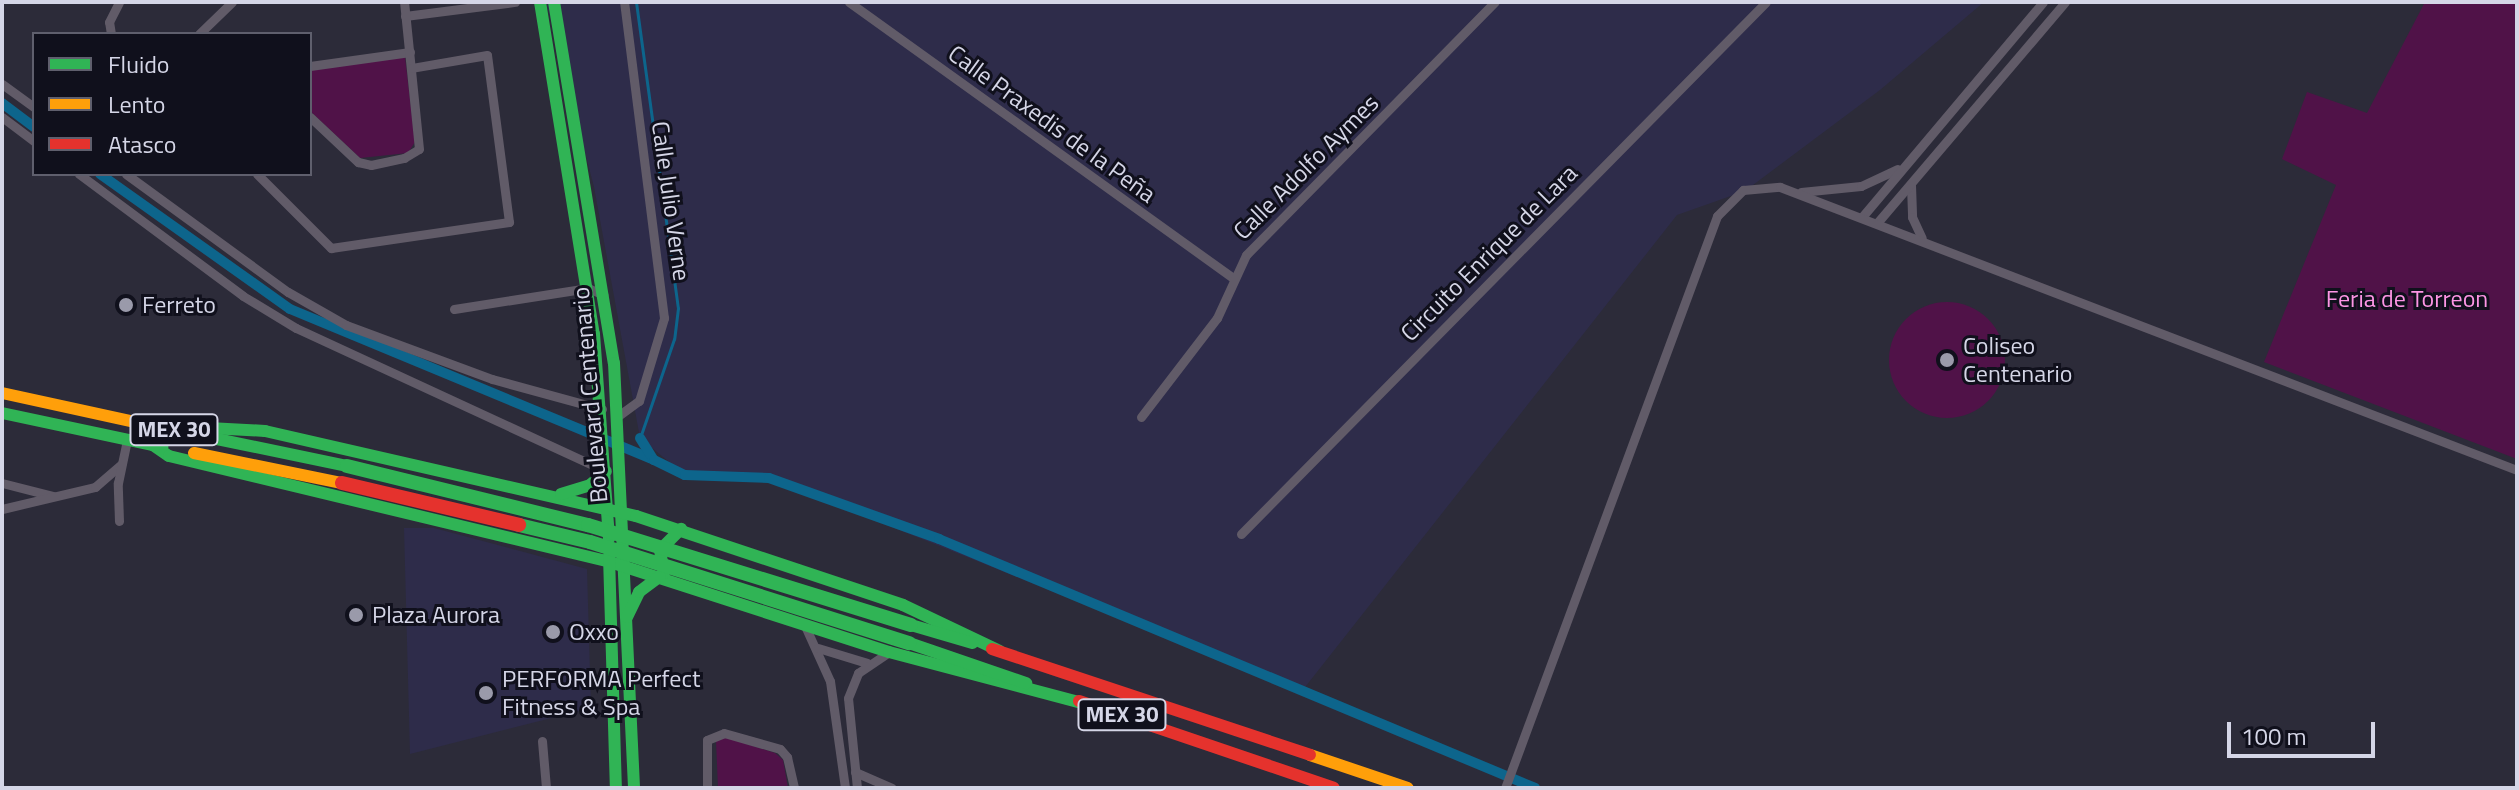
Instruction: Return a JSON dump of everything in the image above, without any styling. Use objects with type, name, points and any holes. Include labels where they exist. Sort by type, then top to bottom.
[{"type":"main road","name":"Boulevard Centenario","points":[[540,2],[610,418]]},
{"type":"main road","points":[[548,2],[566,70]]},
{"type":"main road","name":"Boulevard Centenario","points":[[554,2],[604,295],[610,466],[625,566],[634,788]]},
{"type":"main road","points":[[559,117],[573,166],[585,180]]},
{"type":"main road","name":"MEX 30","points":[[2,393],[347,466],[588,525],[1000,651],[1408,788]]},
{"type":"main road","name":"MEX 30","points":[[2,413],[342,483],[590,542],[909,643],[1334,788]]},
{"type":"main road","points":[[152,425],[265,431],[615,511],[681,529],[903,605],[1000,651]]},
{"type":"main road","points":[[153,445],[182,459],[625,566],[889,652],[1089,705]]},
{"type":"main road","points":[[558,496],[581,490],[610,466]]},
{"type":"main road","points":[[558,496],[572,530],[559,549]]},
{"type":"main road","name":"Boulevard Centenario","points":[[615,511],[610,562],[616,788]]},
{"type":"main road","points":[[664,577],[660,550],[681,529]]},
{"type":"main road","points":[[627,617],[639,592],[664,577]]},
{"type":"street","points":[[111,32],[109,22],[119,2]]},
{"type":"street","points":[[201,32],[232,2]]},
{"type":"street","points":[[312,119],[358,162],[371,165],[413,155],[420,142],[404,3],[416,2]]},
{"type":"street","points":[[405,16],[515,2]]},
{"type":"street","name":"Calle Julio Verne","points":[[610,418],[639,401],[659,347],[664,303],[624,2]]},
{"type":"street","name":"Calle Praxedis de la Peña","points":[[849,2],[1233,278]]},
{"type":"street","name":"Calle Adolfo Aymes","points":[[1141,417],[1217,318],[1246,255],[1495,2]]},
{"type":"street","name":"Circuito Enrique de Lara","points":[[1241,534],[1766,2]]},
{"type":"street","points":[[1862,217],[2043,2],[2054,15]]},
{"type":"street","points":[[1877,223],[2065,2]]},
{"type":"street","points":[[312,66],[410,52]]},
{"type":"street","points":[[259,176],[331,248],[509,222],[487,55],[412,68]]},
{"type":"street","points":[[2,84],[32,106]]},
{"type":"street","points":[[2,117],[32,140]]},
{"type":"street","points":[[1794,192],[1861,186],[1904,165]]},
{"type":"street","points":[[82,176],[243,296],[296,328],[610,466]]},
{"type":"street","points":[[129,176],[288,292],[346,325],[492,379],[610,418]]},
{"type":"street","points":[[1912,183],[1912,217],[1922,238]]},
{"type":"street","points":[[1505,788],[1717,216],[1743,190],[1761,185],[1794,192],[1922,238],[2517,470]]},
{"type":"street","points":[[588,288],[601,273]]},
{"type":"street","points":[[454,309],[588,288],[604,295]]},
{"type":"street","points":[[119,521],[121,464],[127,440]]},
{"type":"street","points":[[2,509],[84,491],[105,481],[121,464]]},
{"type":"street","points":[[2,483],[58,497]]},
{"type":"street","points":[[805,626],[818,648],[833,696],[845,788]]},
{"type":"street","points":[[818,648],[867,663]]},
{"type":"street","points":[[857,788],[848,698],[867,663],[889,652]]},
{"type":"street","points":[[707,788],[707,740],[724,733],[780,749],[787,757],[794,788]]},
{"type":"street","points":[[542,741],[546,788]]},
{"type":"street","points":[[855,772],[892,788]]},
{"type":"shaded area","points":[[546,2],[1984,2],[1880,90],[1745,191],[1677,215],[1302,691],[769,478],[685,475],[640,438],[594,187]]},
{"type":"shaded area","points":[[404,528],[434,528],[587,569],[591,708],[410,754]]},
{"type":"green space","name":"Feria de Torreon","points":[[2425,2],[2517,2],[2517,459],[2264,362],[2336,185],[2282,159],[2307,92],[2367,113]]},
{"type":"green space","points":[[405,57],[415,142],[408,153],[360,158],[312,113],[312,70]]},
{"type":"green space","name":"Coliseo Centenario","points":[[1947,302],[1969,307],[1988,319],[2000,338],[2005,360],[2000,382],[1988,401],[1969,413],[1947,418],[1925,413],[1906,401],[1894,382],[1889,360],[1894,338],[1906,319],[1925,307]]},
{"type":"green space","points":[[725,737],[775,753],[783,760],[788,788],[718,788],[716,740]]},
{"type":"waterway","points":[[636,2],[678,308],[674,339],[640,438]]},
{"type":"waterway","points":[[2,103],[32,126]]},
{"type":"waterway","points":[[103,176],[290,309],[652,459]]},
{"type":"waterway","points":[[640,438],[654,460],[685,475],[769,478],[939,539],[1535,788]]},
{"type":"traffic: fast","points":[[540,2],[594,334],[609,538]]},
{"type":"traffic: fast","points":[[554,2],[614,363],[634,788]]},
{"type":"traffic: fast","points":[[2,413],[162,447]]},
{"type":"traffic: fast","points":[[152,425],[265,431],[636,516],[903,605],[1000,651]]},
{"type":"traffic: fast","points":[[183,432],[347,466]]},
{"type":"traffic: fast","points":[[153,445],[169,456],[610,562],[889,652],[1089,705]]},
{"type":"traffic: fast","points":[[347,466],[588,525],[911,625]]},
{"type":"traffic: fast","points":[[561,494],[590,485],[606,471]]},
{"type":"traffic: fast","points":[[519,525],[590,542],[909,643]]},
{"type":"traffic: fast","points":[[664,573],[660,550],[681,529]]},
{"type":"traffic: fast","points":[[609,556],[616,788]]},
{"type":"traffic: fast","points":[[627,617],[639,592],[660,576]]},
{"type":"traffic: fast","points":[[911,625],[972,643]]},
{"type":"traffic: fast","points":[[909,643],[1026,683]]},
{"type":"traffic: slow","points":[[2,393],[158,427]]},
{"type":"traffic: slow","points":[[194,453],[342,483]]},
{"type":"traffic: slow","points":[[1310,755],[1408,788]]},
{"type":"traffic: jam","points":[[342,483],[519,525]]},
{"type":"traffic: jam","points":[[992,649],[1310,755]]},
{"type":"traffic: jam","points":[[1079,701],[1334,788]]},
{"type":"place","name":"Ferreto","points":[[126,305]]},
{"type":"place","name":"Coliseo Centenario","points":[[1947,360]]},
{"type":"place","name":"Plaza Aurora","points":[[356,615]]},
{"type":"place","name":"Oxxo","points":[[553,632]]},
{"type":"place","name":"PERFORMA Perfect Fitness & Spa","points":[[486,693]]}]
